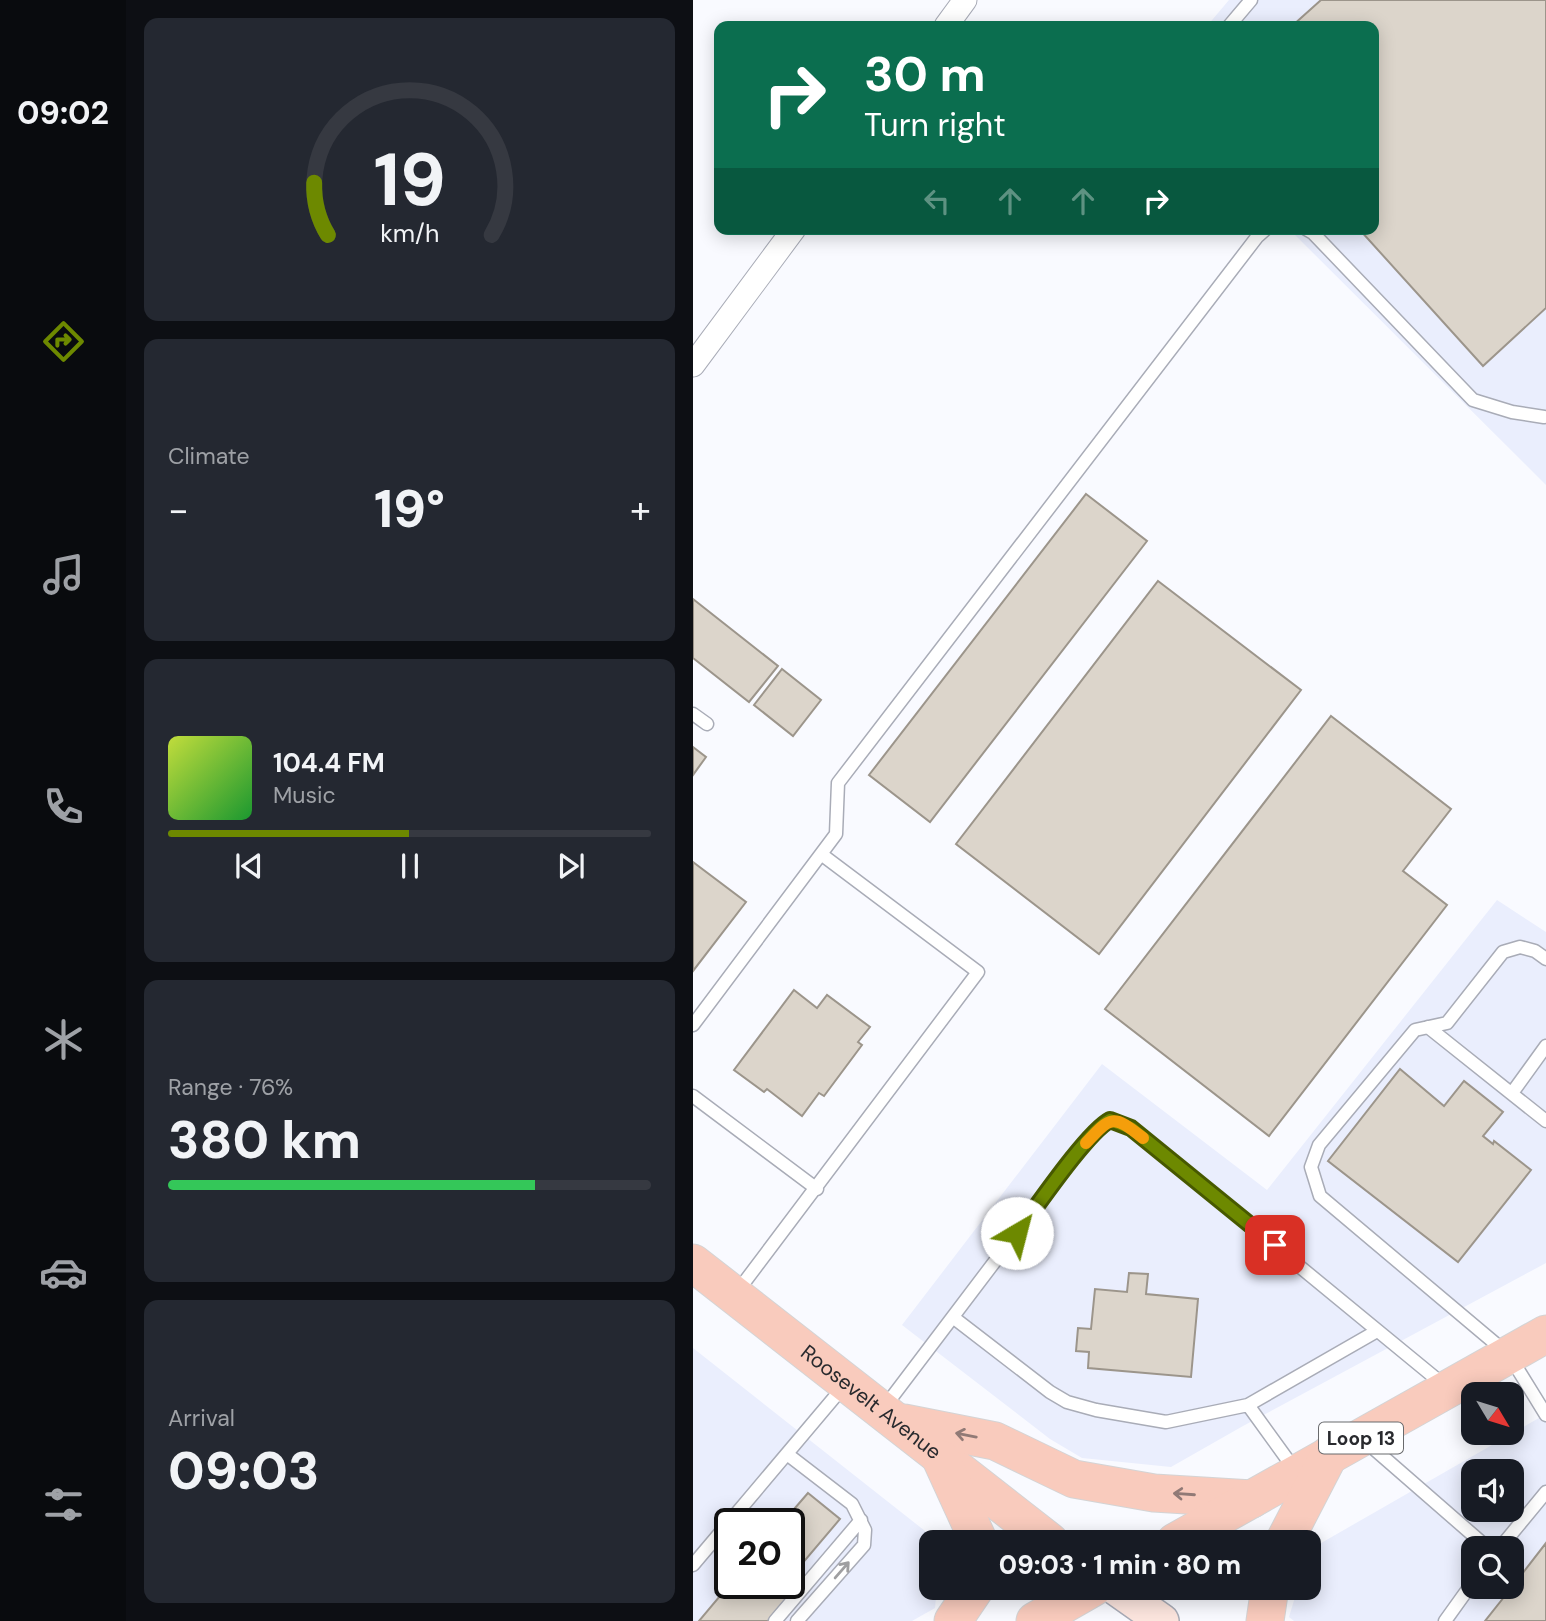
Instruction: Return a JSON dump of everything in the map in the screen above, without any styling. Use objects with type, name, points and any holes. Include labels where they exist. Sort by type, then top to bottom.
[{"type":"main road","name":"Roosevelt Avenue","points":[[693,1263],[1035,1530]]},
{"type":"main road","name":"Loop 13","points":[[1196,1530],[1546,1334]]},
{"type":"main road","points":[[889,1416],[995,1441],[1074,1479],[1154,1493],[1252,1499]]},
{"type":"main road","points":[[939,1455],[973,1530]]},
{"type":"main road","points":[[1290,1530],[1329,1455]]},
{"type":"main road","points":[[953,1621],[967,1600]]},
{"type":"main road","points":[[1035,1621],[1071,1600]]},
{"type":"main road","points":[[1132,1600],[1162,1621]]},
{"type":"main road","points":[[1265,1621],[1268,1600]]},
{"type":"street","points":[[950,21],[965,0]]},
{"type":"street","points":[[693,365],[790,235]]},
{"type":"lane","points":[[1233,21],[1251,0]]},
{"type":"lane","points":[[693,1025],[836,834],[838,783],[1260,235]]},
{"type":"lane","points":[[1315,235],[1473,400],[1512,412],[1545,417]]},
{"type":"lane","points":[[693,713],[707,724]]},
{"type":"lane","points":[[735,1295],[978,972],[821,854]]},
{"type":"lane","points":[[1546,959],[1535,951],[1520,947],[1503,952],[1447,1023],[1415,1030],[1319,1145],[1311,1167],[1320,1196],[1509,1355],[1546,1415]]},
{"type":"lane","points":[[1428,1027],[1546,1121]]},
{"type":"lane","points":[[1511,1093],[1546,1046]]},
{"type":"lane","points":[[693,1096],[817,1189]]},
{"type":"lane","points":[[889,1416],[954,1318],[1080,1149],[1110,1120],[1131,1128],[1448,1388]]},
{"type":"lane","points":[[954,1318],[1067,1402],[1121,1416],[1166,1422],[1248,1405],[1377,1331]]},
{"type":"lane","points":[[693,1565],[846,1383]]},
{"type":"lane","points":[[1248,1405],[1297,1473]]},
{"type":"lane","points":[[1361,1438],[1474,1536]]},
{"type":"lane","points":[[787,1454],[852,1504],[865,1530],[864,1545],[797,1621]]},
{"type":"lane","points":[[1510,1536],[1546,1492]]},
{"type":"lane","points":[[775,1621],[861,1520]]},
{"type":"lane","points":[[1445,1621],[1461,1599]]},
{"type":"shaded area","points":[[1229,0],[1546,0],[1546,485],[1295,235],[1379,235],[1379,21],[1211,21]]},
{"type":"shaded area","points":[[1497,900],[1546,932],[1546,1263],[1171,1467],[1082,1458],[1050,1439],[902,1325],[1102,1064],[1267,1190]]},
{"type":"shaded area","points":[[693,1348],[924,1530],[919,1530],[919,1600],[936,1600],[935,1608],[912,1621],[693,1621]]},
{"type":"shaded area","points":[[1546,1414],[1546,1621],[1294,1621],[1289,1617],[1294,1600],[1321,1600],[1321,1543],[1461,1463],[1461,1522],[1524,1522],[1524,1459],[1468,1459],[1490,1446],[1524,1446],[1524,1427]]},
{"type":"building","points":[[1321,0],[1546,0],[1546,308],[1483,366],[1364,235],[1379,235],[1379,21],[1298,21]]},
{"type":"building","points":[[1086,494],[1147,541],[930,822],[869,775]]},
{"type":"building","points":[[1158,581],[1301,690],[1099,954],[956,844]]},
{"type":"building","points":[[693,599],[778,666],[749,702],[693,658]]},
{"type":"building","points":[[782,669],[821,700],[793,736],[754,705]]},
{"type":"building","points":[[1331,716],[1451,809],[1403,871],[1447,905],[1269,1136],[1105,1009]]},
{"type":"building","points":[[693,747],[706,757],[693,775]]},
{"type":"building","points":[[693,862],[746,902],[693,971]]},
{"type":"building","points":[[794,990],[817,1008],[827,995],[870,1027],[858,1042],[862,1045],[824,1096],[819,1093],[802,1116],[767,1089],[764,1092],[734,1070]]},
{"type":"building","points":[[1400,1069],[1444,1106],[1464,1081],[1503,1112],[1483,1136],[1493,1144],[1494,1141],[1531,1170],[1458,1262],[1328,1161]]},
{"type":"building","points":[[1129,1273],[1148,1274],[1146,1294],[1198,1299],[1191,1377],[1088,1368],[1089,1352],[1076,1351],[1078,1328],[1091,1329],[1095,1289],[1127,1292]]},
{"type":"building","points":[[808,1493],[840,1519],[805,1560],[805,1508],[795,1508]]},
{"type":"building","points":[[1546,1543],[1546,1621],[1485,1621],[1502,1599],[1524,1599],[1524,1571]]},
{"type":"building","points":[[717,1599],[790,1599],[772,1621],[699,1621]]},
{"type":"slow traffic","points":[[1086,1143],[1110,1120],[1131,1128],[1143,1138]]},
{"type":"route","points":[[1017,1233],[1080,1149],[1110,1120],[1131,1128],[1275,1245]]}]
